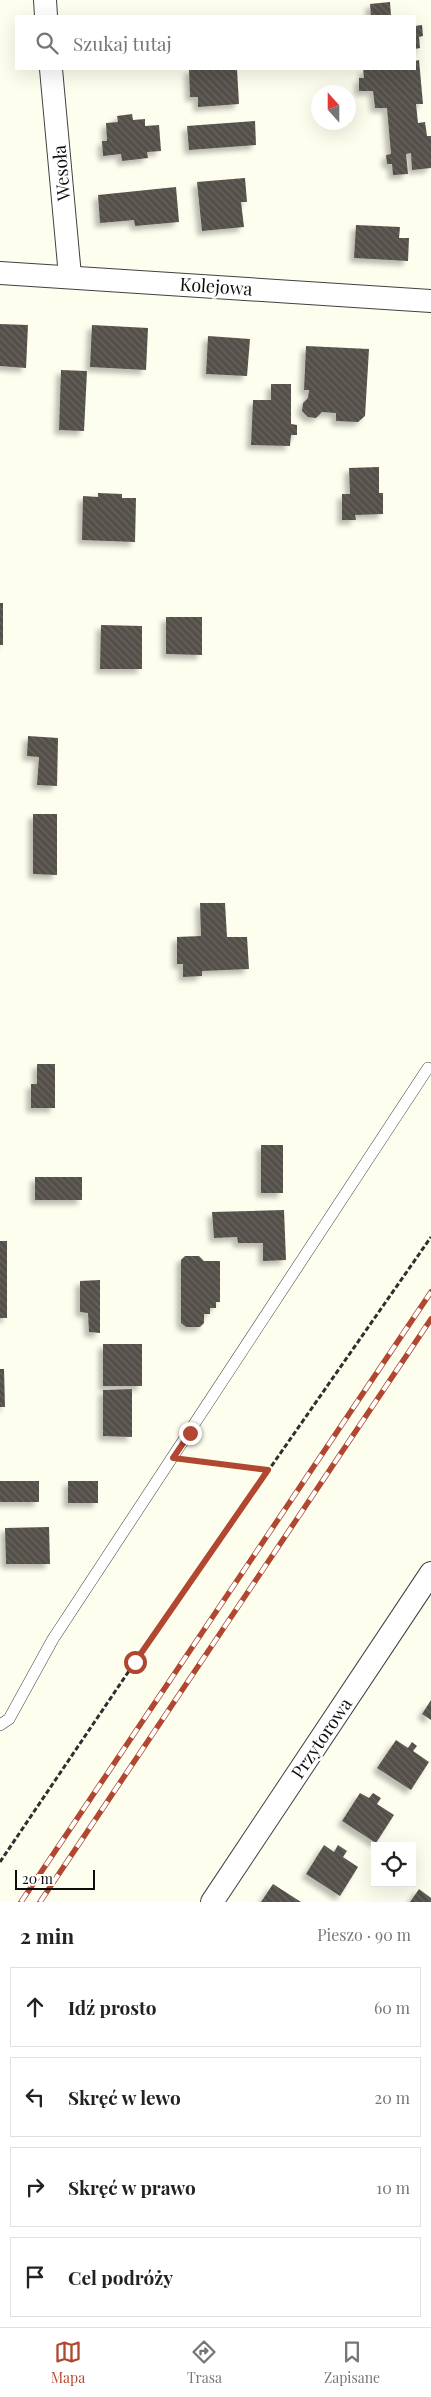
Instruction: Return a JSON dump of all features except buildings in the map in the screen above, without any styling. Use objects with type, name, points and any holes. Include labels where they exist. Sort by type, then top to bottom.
[{"type":"street","points":[[44,0],[46,15]]},
{"type":"street","name":"Wesoła","points":[[51,70],[70,276]]},
{"type":"street","name":"Kolejowa","points":[[0,273],[70,276],[431,301]]},
{"type":"street","name":"Przytorowa","points":[[212,1902],[431,1574]]},
{"type":"lane","points":[[0,1725],[10,1718],[53,1639],[428,1068]]},
{"type":"path","points":[[0,1862],[268,1470],[431,1236]]},
{"type":"path","points":[[173,1458],[268,1470]]},
{"type":"railway","points":[[21,1902],[431,1292]]},
{"type":"railway","points":[[40,1902],[431,1319]]},
{"type":"route","points":[[135,1662],[268,1470],[173,1458],[190,1433]]}]
